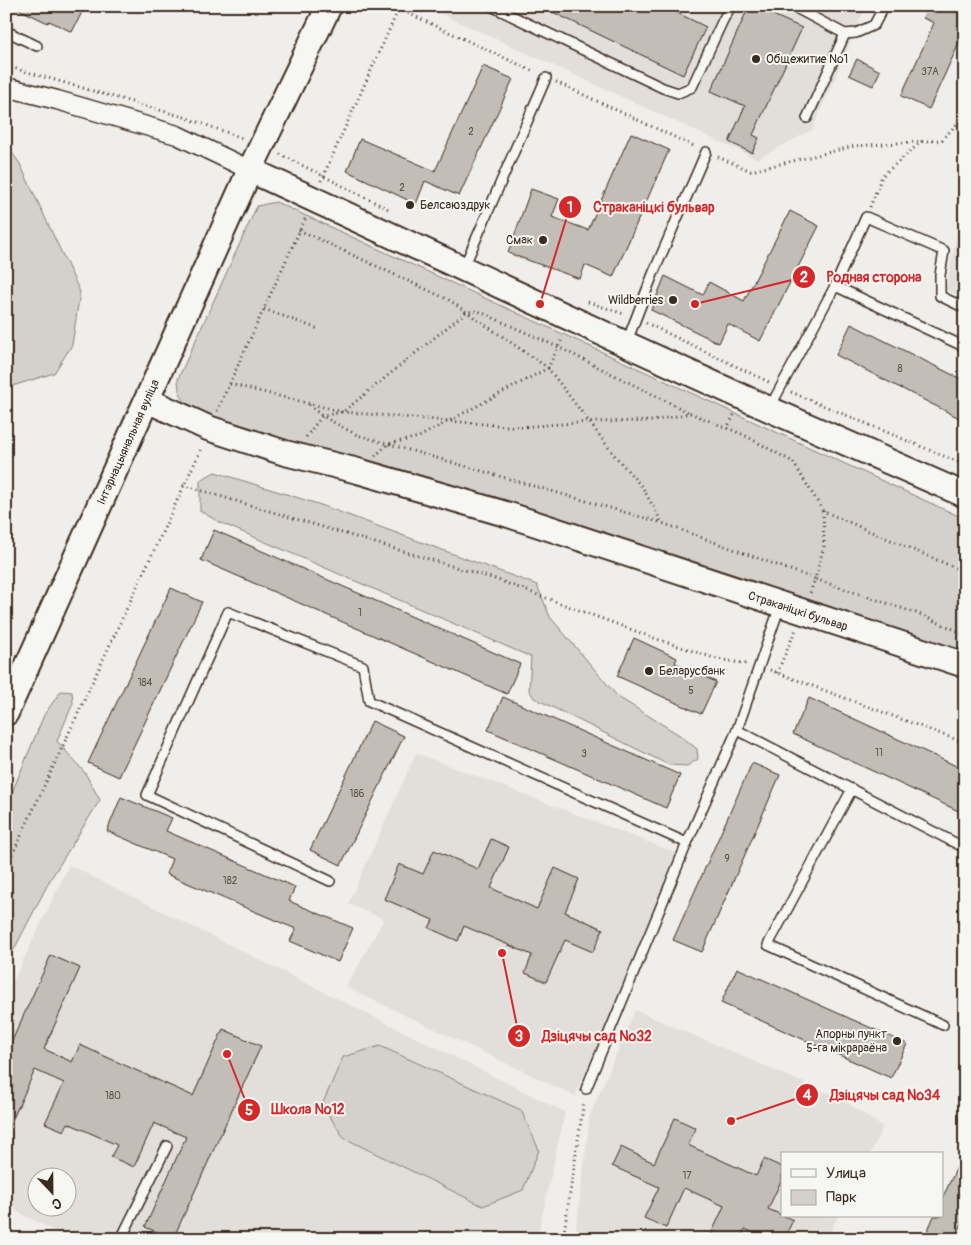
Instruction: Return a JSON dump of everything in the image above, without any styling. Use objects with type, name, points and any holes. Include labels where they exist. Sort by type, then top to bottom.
[{"type":"street","name":"Інтэрнацыянальная вуліца","points":[[6,713],[250,170],[329,6]]},
{"type":"street","points":[[6,87],[177,135],[571,320],[965,495]]},
{"type":"street","name":"Страканіцкі бульвар","points":[[147,400],[208,428],[292,454],[509,515],[965,665]]},
{"type":"lane","points":[[491,6],[663,88],[678,93],[692,87],[731,6]]},
{"type":"lane","points":[[792,6],[845,34],[856,33],[874,25],[884,6]]},
{"type":"lane","points":[[6,31],[37,46]]},
{"type":"lane","points":[[806,118],[845,34]]},
{"type":"lane","points":[[463,269],[546,78]]},
{"type":"lane","points":[[626,344],[653,274],[706,152]]},
{"type":"lane","points":[[769,409],[835,286],[866,217],[944,251],[940,275],[940,296],[965,308]]},
{"type":"lane","points":[[835,286],[965,347]]},
{"type":"lane","points":[[586,1089],[687,843],[738,730],[780,605]]},
{"type":"lane","points":[[330,881],[147,795],[228,612],[363,666],[369,702],[687,843]]},
{"type":"lane","points":[[738,730],[965,848]]},
{"type":"lane","points":[[852,789],[768,945],[943,1025]]},
{"type":"lane","points":[[121,1239],[167,1146]]},
{"type":"path","points":[[706,152],[751,170],[855,146],[942,140],[965,115]]},
{"type":"path","points":[[866,217],[882,176],[922,142]]},
{"type":"path","points":[[299,230],[449,300],[548,368],[643,488]]},
{"type":"path","points":[[264,309],[318,329]]},
{"type":"path","points":[[292,454],[322,416],[343,412],[466,312],[478,310],[558,347],[690,413],[744,435],[792,462],[824,511],[824,546],[815,578],[916,613],[965,634]]},
{"type":"path","points":[[419,437],[548,368],[571,320]]},
{"type":"path","points":[[230,384],[343,412],[520,426],[653,421],[690,413]]},
{"type":"path","points":[[727,428],[736,413],[742,396]]},
{"type":"path","points":[[309,405],[322,416],[357,435],[662,523]]},
{"type":"path","points":[[183,485],[495,579],[654,638],[717,659],[760,667],[965,743]]},
{"type":"path","points":[[824,511],[965,572]]},
{"type":"path","points":[[564,1239],[586,1089]]},
{"type":"shaded area","points":[[424,6],[866,6],[812,130],[757,159]]},
{"type":"shaded area","points":[[965,219],[965,299],[946,290],[956,238]]},
{"type":"shaded area","points":[[416,753],[682,855],[575,1096],[346,987],[384,919],[348,904]]},
{"type":"shaded area","points":[[69,865],[565,1112],[537,1239],[70,1239],[29,1218],[78,1218],[78,1168],[28,1168],[28,1217],[6,1206],[6,996]]},
{"type":"shaded area","points":[[635,1010],[841,1099],[883,1127],[871,1152],[781,1152],[781,1218],[837,1218],[827,1239],[579,1239],[575,1237],[590,1115]]},
{"type":"green space","points":[[6,144],[20,164],[80,292],[72,345],[54,373],[6,388]]},
{"type":"green space","points":[[276,202],[965,519],[965,655],[198,413],[183,399],[179,391],[178,379],[257,206]]},
{"type":"green space","points":[[215,472],[318,504],[537,585],[550,617],[618,697],[681,736],[697,749],[698,759],[687,766],[669,765],[534,698],[529,690],[531,657],[219,522],[200,511],[200,480]]},
{"type":"green space","points":[[61,691],[72,692],[73,703],[57,741],[85,773],[100,800],[50,880],[6,965],[6,807],[44,715]]},
{"type":"green space","points":[[380,1046],[521,1110],[539,1150],[523,1190],[483,1206],[344,1138],[322,1105],[343,1057]]},
{"type":"building","points":[[12,6],[85,6],[72,32]]},
{"type":"building","points":[[540,6],[663,6],[706,27],[683,75]]},
{"type":"building","name":"Общежитие №1","points":[[749,6],[753,6],[802,28],[753,135],[759,138],[752,153],[729,142],[745,106],[711,91]]},
{"type":"building","points":[[928,6],[965,6],[965,30],[929,109],[901,96],[934,23],[923,18]]},
{"type":"building","points":[[857,59],[880,71],[873,86],[849,75]]},
{"type":"building","points":[[483,66],[513,79],[459,196],[425,181],[416,204],[347,171],[360,139],[435,171]]},
{"type":"building","points":[[631,133],[669,150],[613,277],[585,265],[580,279],[508,253],[531,189],[559,199],[552,217],[588,230]]},
{"type":"building","points":[[790,211],[819,226],[760,341],[728,324],[719,343],[651,310],[665,276],[703,295],[709,282],[744,301]]},
{"type":"building","points":[[851,324],[965,381],[965,421],[836,355]]},
{"type":"building","points":[[214,530],[520,664],[507,694],[201,560]]},
{"type":"building","points":[[171,588],[202,602],[119,777],[88,763]]},
{"type":"building","name":"Беларусбанк","points":[[634,638],[677,658],[675,663],[716,682],[701,714],[617,676]]},
{"type":"building","points":[[503,697],[680,775],[666,808],[488,730]]},
{"type":"building","points":[[809,698],[965,770],[965,814],[793,734]]},
{"type":"building","points":[[372,721],[404,736],[341,865],[310,850]]},
{"type":"building","points":[[752,763],[780,775],[702,952],[673,940]]},
{"type":"building","points":[[121,797],[172,818],[166,831],[295,887],[289,901],[353,928],[338,962],[290,941],[296,929],[166,874],[172,859],[107,831]]},
{"type":"building","points":[[491,839],[509,847],[491,888],[537,909],[555,868],[579,879],[565,912],[603,929],[593,952],[565,940],[546,982],[525,973],[532,955],[464,926],[458,941],[429,928],[433,920],[384,899],[399,864],[423,874],[434,850],[478,869]]},
{"type":"building","points":[[51,955],[80,968],[44,1049],[72,1062],[80,1045],[193,1096],[223,1029],[261,1046],[173,1239],[145,1227],[186,1137],[154,1123],[134,1167],[111,1157],[117,1145],[68,1123],[64,1131],[45,1123],[64,1083],[35,1070],[6,1134],[6,1054]]},
{"type":"building","points":[[737,968],[907,1044],[891,1078],[721,1003]]},
{"type":"building","points":[[675,1118],[696,1128],[688,1145],[756,1176],[764,1159],[781,1167],[781,1181],[768,1209],[781,1215],[781,1218],[793,1220],[784,1239],[765,1239],[745,1229],[740,1239],[709,1239],[724,1206],[684,1188],[666,1228],[644,1218],[659,1187],[612,1166],[621,1147],[654,1163]]},
{"type":"building","points":[[965,1150],[965,1217],[955,1239],[924,1239],[933,1218],[944,1218],[944,1195]]},
{"type":"place","name":"Общежитие №1","points":[[756,59]]},
{"type":"place","name":"Белсаюздрук","points":[[410,205]]},
{"type":"place","name":"Смак","points":[[543,240]]},
{"type":"place","name":"Wildberries","points":[[673,300]]},
{"type":"place","name":"Страканіцкі бульвар","points":[[540,304]]},
{"type":"place","name":"Родная сторона","points":[[695,304]]},
{"type":"place","name":"Беларусбанк","points":[[649,671]]},
{"type":"place","name":"Дзіцячы сад №32","points":[[502,953]]},
{"type":"place","name":"Апорны пункт 5-га мікрараёна","points":[[897,1041]]},
{"type":"place","name":"Школа №12","points":[[227,1054]]},
{"type":"place","name":"Дзіцячы сад №34","points":[[731,1121]]}]
